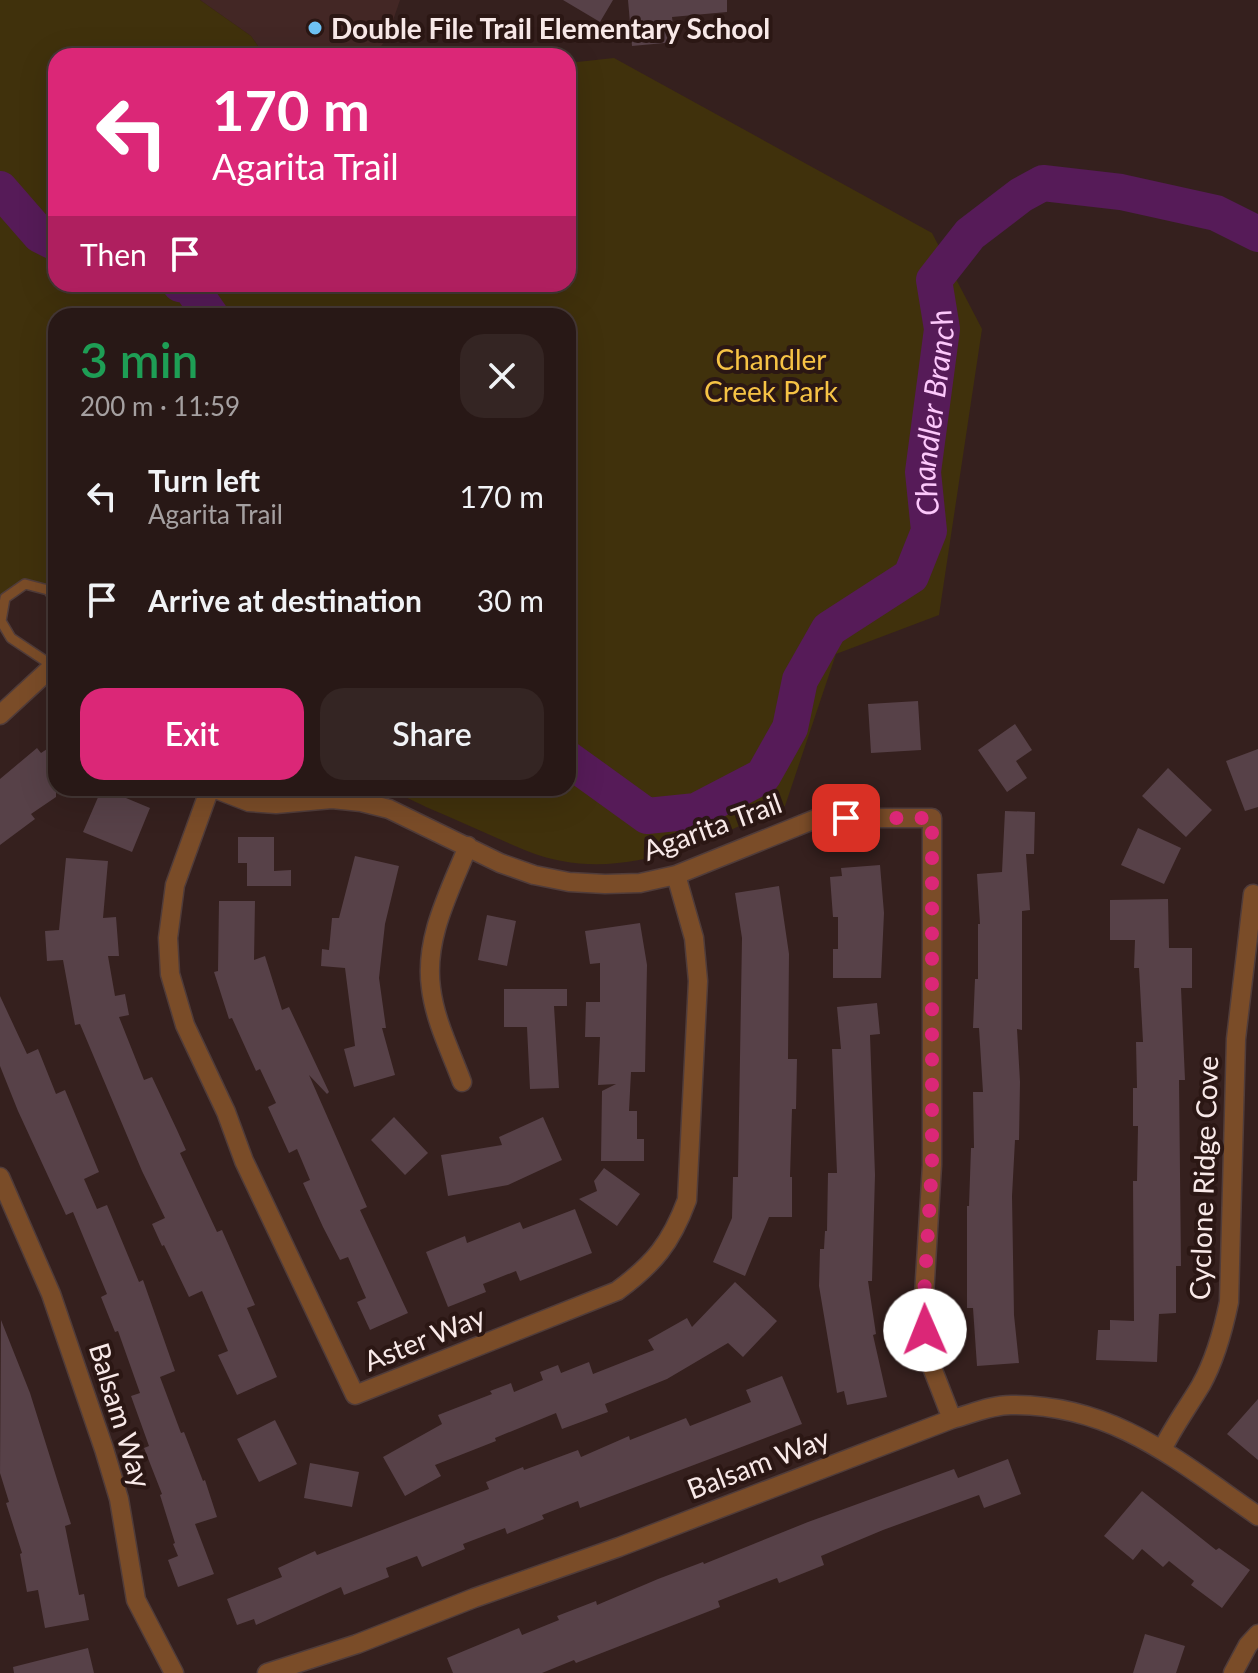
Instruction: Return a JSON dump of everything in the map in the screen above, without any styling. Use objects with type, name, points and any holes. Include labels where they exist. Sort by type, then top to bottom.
[{"type":"street","points":[[0,715],[48,672]]},
{"type":"street","name":"Aster Way","points":[[209,796],[171,903],[168,938],[170,974],[185,1025],[226,1112],[244,1161],[355,1395],[617,1291],[641,1274],[669,1240],[687,1200],[698,981],[694,938],[676,875]]},
{"type":"street","name":"Agarita Trail","points":[[233,796],[249,802],[290,803],[332,799],[389,809],[500,863],[534,875],[569,882],[640,883],[676,875],[818,818],[932,818],[932,1165],[923,1312],[931,1365],[952,1419]]},
{"type":"street","points":[[462,1082],[436,1014],[430,961],[438,922],[468,846]]},
{"type":"street","name":"Cyclone Ridge Cove","points":[[1162,1450],[1175,1423],[1201,1384],[1224,1329],[1229,1302],[1236,1039],[1253,894]]},
{"type":"street","name":"Balsam Way","points":[[0,1177],[51,1294],[104,1449],[119,1499],[136,1600],[174,1673]]},
{"type":"street","name":"Balsam Way","points":[[267,1673],[357,1644],[474,1598],[619,1547],[952,1419],[1009,1405],[1045,1407],[1115,1423],[1162,1450],[1258,1516]]},
{"type":"street","points":[[1233,1673],[1248,1645],[1258,1634]]},
{"type":"lane","points":[[48,590],[25,584],[5,598],[1,621],[11,638],[48,663]]},
{"type":"shaded area","name":"Double File Trail Elementary School","points":[[200,0],[400,0],[387,38],[380,48],[259,48],[251,36]]},
{"type":"green space","name":"Chandler Creek Park","points":[[0,0],[200,0],[251,36],[259,48],[48,48],[48,292],[576,292],[576,62],[614,58],[932,233],[982,329],[939,615],[836,654],[785,806],[691,846],[659,856],[594,864],[561,861],[527,851],[404,796],[576,796],[576,308],[48,308],[48,586],[26,581],[12,586],[0,599]]},
{"type":"building","points":[[563,0],[613,0],[600,22]]},
{"type":"building","points":[[628,0],[727,0],[727,12],[672,17],[675,42],[632,46]]},
{"type":"building","points":[[918,701],[921,750],[871,753],[868,704]]},
{"type":"building","points":[[1015,724],[1032,750],[1016,761],[1027,778],[1007,792],[978,750]]},
{"type":"building","points":[[37,748],[41,753],[48,748],[48,796],[56,797],[31,814],[35,819],[0,845],[0,779]]},
{"type":"building","points":[[1258,749],[1258,807],[1245,811],[1226,761]]},
{"type":"building","points":[[1168,768],[1212,810],[1186,837],[1142,796]]},
{"type":"building","points":[[99,796],[121,796],[150,808],[132,852],[83,832]]},
{"type":"building","points":[[1005,811],[1035,812],[1034,854],[1026,854],[1030,910],[1022,911],[1022,1030],[1017,1029],[1019,1140],[1015,1140],[1012,1196],[1014,1315],[1019,1363],[977,1366],[973,1308],[967,1308],[967,1206],[971,1148],[974,1148],[973,1092],[983,1092],[979,1028],[973,1028],[980,924],[977,874],[1002,872]]},
{"type":"building","points":[[1138,828],[1181,848],[1164,884],[1121,865]]},
{"type":"building","points":[[238,837],[274,837],[274,871],[291,870],[291,886],[247,886],[247,863],[238,863]]},
{"type":"building","points":[[355,856],[399,866],[385,924],[379,978],[386,1028],[382,1028],[395,1075],[354,1087],[344,1049],[355,1046],[345,968],[321,966],[322,949],[329,950],[332,918],[339,918]]},
{"type":"building","points":[[66,858],[108,861],[103,918],[116,917],[119,956],[108,956],[115,996],[125,994],[129,1015],[119,1017],[144,1080],[152,1077],[186,1150],[180,1153],[217,1232],[222,1230],[255,1305],[247,1308],[277,1377],[237,1395],[218,1355],[228,1351],[202,1291],[189,1297],[152,1224],[165,1218],[80,1024],[75,1025],[63,960],[47,961],[45,931],[59,930]]},
{"type":"building","points":[[880,865],[884,913],[881,978],[833,978],[833,949],[838,949],[838,917],[833,917],[830,877],[842,876],[841,868]]},
{"type":"building","points":[[779,886],[789,954],[788,1059],[797,1059],[796,1109],[792,1109],[792,1217],[769,1217],[745,1276],[713,1262],[732,1218],[733,1177],[738,1177],[742,938],[735,893]]},
{"type":"building","points":[[1168,899],[1169,948],[1192,948],[1192,988],[1181,988],[1185,1080],[1179,1080],[1181,1266],[1176,1266],[1176,1313],[1159,1314],[1157,1362],[1096,1360],[1098,1330],[1110,1330],[1110,1320],[1134,1321],[1133,1181],[1137,1181],[1138,1126],[1133,1126],[1133,1088],[1137,1088],[1136,1042],[1143,1042],[1139,968],[1134,968],[1135,940],[1110,940],[1110,900]]},
{"type":"building","points":[[219,901],[255,901],[254,960],[265,956],[282,1010],[289,1007],[329,1092],[327,1094],[309,1075],[367,1207],[360,1210],[408,1313],[370,1330],[357,1302],[366,1298],[348,1257],[340,1260],[323,1227],[303,1183],[310,1180],[297,1149],[289,1153],[268,1107],[276,1103],[260,1069],[256,1071],[232,1018],[229,1019],[214,972],[218,971]]},
{"type":"building","points":[[487,915],[516,921],[507,966],[478,960]]},
{"type":"building","points":[[640,923],[647,965],[645,1072],[631,1072],[629,1111],[637,1111],[637,1139],[644,1139],[644,1161],[601,1161],[602,1091],[616,1084],[598,1085],[600,1037],[585,1037],[586,1002],[600,1002],[600,963],[590,964],[585,931]]},
{"type":"building","points":[[504,989],[567,989],[567,1006],[554,1006],[559,1088],[530,1089],[527,1027],[504,1027]]},
{"type":"building","points":[[0,996],[27,1054],[38,1049],[56,1094],[65,1090],[99,1172],[84,1179],[97,1209],[107,1205],[139,1282],[143,1280],[175,1371],[160,1377],[181,1433],[184,1432],[205,1480],[217,1517],[195,1524],[214,1574],[178,1587],[168,1560],[178,1556],[175,1543],[162,1494],[144,1448],[149,1446],[131,1396],[140,1393],[118,1331],[115,1332],[101,1297],[107,1294],[73,1212],[66,1215],[0,1066]]},
{"type":"building","points":[[877,1003],[880,1034],[870,1035],[875,1175],[872,1281],[868,1281],[876,1334],[873,1335],[887,1397],[847,1405],[844,1391],[837,1393],[819,1286],[820,1249],[824,1249],[827,1231],[828,1173],[837,1173],[832,1049],[841,1049],[837,1007]]},
{"type":"building","points":[[394,1117],[428,1153],[405,1175],[371,1140]]},
{"type":"building","points":[[543,1117],[562,1160],[508,1185],[448,1196],[441,1155],[502,1145],[499,1137]]},
{"type":"building","points":[[604,1168],[640,1194],[617,1226],[579,1199],[597,1191],[594,1181]]},
{"type":"building","points":[[575,1209],[592,1253],[520,1281],[516,1271],[483,1284],[486,1292],[448,1307],[426,1252],[465,1236],[467,1243],[520,1222],[523,1229]]},
{"type":"building","points":[[735,1282],[777,1321],[743,1357],[728,1343],[667,1379],[605,1404],[608,1412],[562,1429],[556,1413],[495,1438],[496,1441],[435,1465],[441,1476],[405,1496],[383,1457],[442,1424],[438,1415],[492,1394],[490,1391],[511,1383],[514,1392],[543,1380],[540,1372],[558,1365],[561,1373],[589,1362],[593,1374],[654,1350],[648,1340],[687,1318],[692,1327]]},
{"type":"building","points":[[1,1320],[30,1393],[71,1524],[65,1526],[79,1595],[84,1594],[89,1620],[45,1628],[38,1590],[27,1592],[22,1553],[0,1473]]},
{"type":"building","points":[[782,1376],[802,1424],[580,1508],[578,1501],[542,1515],[544,1519],[507,1534],[505,1528],[463,1544],[465,1549],[422,1567],[417,1556],[386,1568],[389,1577],[344,1595],[341,1587],[256,1625],[254,1619],[237,1625],[227,1599],[282,1577],[278,1568],[315,1551],[317,1555],[489,1489],[486,1482],[523,1467],[524,1470],[578,1450],[581,1457],[629,1436],[630,1440],[686,1418],[690,1426],[751,1402],[746,1390]]},
{"type":"building","points":[[1258,1399],[1258,1460],[1227,1434]]},
{"type":"building","points":[[275,1420],[297,1464],[259,1482],[237,1439]]},
{"type":"building","points":[[1008,1459],[1021,1494],[984,1508],[979,1495],[883,1530],[821,1556],[824,1565],[779,1583],[777,1578],[718,1601],[720,1607],[576,1663],[574,1660],[542,1673],[453,1673],[447,1658],[519,1628],[522,1635],[559,1620],[557,1616],[596,1601],[597,1605],[658,1579],[954,1469],[958,1478]]},
{"type":"building","points":[[310,1463],[359,1472],[352,1507],[304,1498]]},
{"type":"building","points":[[1142,1491],[1216,1550],[1219,1548],[1250,1570],[1222,1608],[1191,1585],[1194,1581],[1169,1561],[1163,1567],[1142,1549],[1133,1560],[1104,1536]]},
{"type":"building","points":[[1145,1634],[1185,1646],[1176,1673],[1133,1673]]},
{"type":"building","points":[[88,1648],[94,1673],[14,1673],[13,1667]]},
{"type":"waterway","name":"Chandler Branch","points":[[576,765],[647,816],[696,811],[763,776],[790,728],[800,680],[829,629],[911,576],[929,531],[923,472],[942,329],[934,280],[970,234],[1021,195],[1043,183],[1121,192],[1216,213],[1258,234]]},
{"type":"waterway","name":"Chandler Branch","points":[[0,189],[40,235],[48,239]]},
{"type":"waterway","name":"Chandler Branch","points":[[194,292],[205,308]]},
{"type":"place","name":"Double File Trail Elementary School","points":[[315,28]]},
{"type":"route","points":[[846,818],[932,818],[932,1165],[923,1312],[925,1330]]}]
